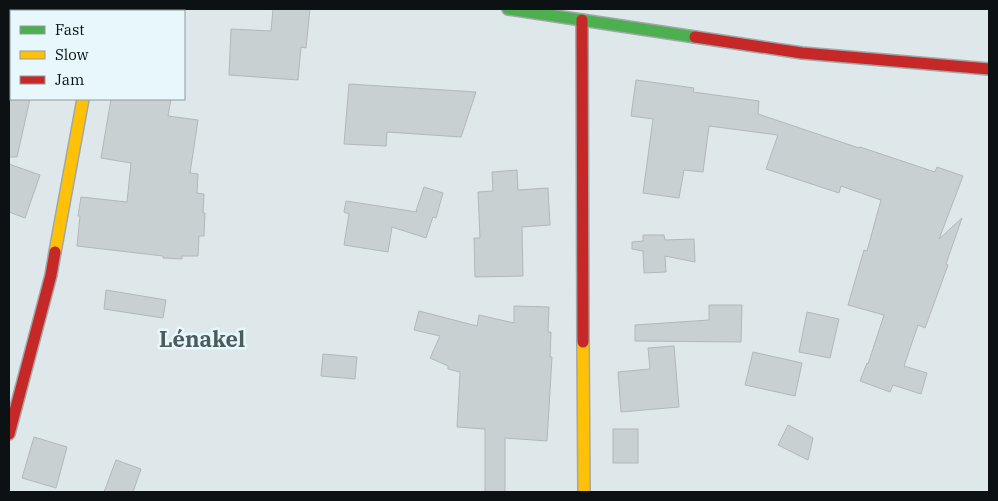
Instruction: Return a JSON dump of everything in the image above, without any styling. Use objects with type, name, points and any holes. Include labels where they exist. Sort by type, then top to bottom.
[{"type":"street","points":[[508,9],[802,53],[989,69]]},
{"type":"street","points":[[582,20],[584,492]]},
{"type":"street","points":[[9,434],[51,275],[83,100]]},
{"type":"building","points":[[273,9],[310,9],[306,48],[301,47],[298,80],[229,75],[231,29],[271,31]]},
{"type":"building","points":[[636,80],[694,88],[693,92],[759,101],[758,114],[935,172],[937,167],[963,176],[939,239],[962,218],[946,264],[948,265],[925,328],[918,325],[904,366],[927,373],[921,394],[893,385],[890,392],[860,381],[868,364],[884,315],[848,305],[864,250],[867,251],[881,200],[841,186],[839,193],[766,169],[778,135],[709,126],[703,172],[684,170],[679,198],[643,193],[653,119],[631,116]]},
{"type":"building","points":[[349,84],[476,92],[461,137],[387,132],[386,146],[344,144]]},
{"type":"building","points":[[9,99],[30,100],[17,157],[9,157]]},
{"type":"building","points":[[111,100],[171,100],[168,116],[198,120],[190,173],[198,174],[197,193],[204,194],[204,236],[199,236],[198,256],[182,256],[182,259],[163,258],[163,256],[77,246],[81,197],[127,202],[131,163],[101,158]]},
{"type":"building","points":[[9,164],[40,175],[25,218],[9,212]]},
{"type":"building","points":[[517,170],[518,190],[548,188],[550,225],[522,227],[523,276],[475,277],[474,238],[480,238],[478,192],[493,191],[492,172]]},
{"type":"building","points":[[424,187],[443,193],[436,218],[433,217],[426,238],[392,227],[388,252],[344,245],[349,214],[344,212],[346,201],[417,212]]},
{"type":"building","points":[[643,235],[664,235],[665,240],[694,239],[695,262],[665,256],[666,272],[644,273],[643,251],[632,249],[632,242],[643,241]]},
{"type":"building","points":[[106,290],[166,300],[163,318],[104,309]]},
{"type":"building","points":[[709,305],[742,305],[741,342],[635,341],[635,325],[709,320]]},
{"type":"building","points":[[514,306],[549,307],[548,332],[551,332],[550,357],[552,357],[547,441],[505,438],[505,492],[485,492],[485,429],[457,427],[460,372],[448,369],[448,366],[430,358],[440,336],[414,330],[419,311],[477,326],[479,315],[514,323]]},
{"type":"building","points":[[807,312],[839,319],[830,358],[799,352]]},
{"type":"building","points":[[674,346],[679,407],[621,412],[618,372],[650,369],[648,348]]},
{"type":"building","points":[[753,352],[802,363],[795,396],[745,385]]},
{"type":"building","points":[[323,354],[357,357],[355,379],[321,376]]},
{"type":"building","points":[[788,425],[813,438],[808,460],[778,445]]},
{"type":"building","points":[[613,429],[638,429],[638,463],[613,463]]},
{"type":"building","points":[[34,437],[67,447],[56,488],[22,478]]},
{"type":"building","points":[[116,460],[141,469],[133,492],[104,492]]},
{"type":"traffic: fast","points":[[508,9],[695,37]]},
{"type":"traffic: slow","points":[[55,252],[83,100]]},
{"type":"traffic: slow","points":[[583,342],[584,492]]},
{"type":"traffic: jam","points":[[582,20],[583,342]]},
{"type":"traffic: jam","points":[[695,37],[802,53],[989,69]]},
{"type":"traffic: jam","points":[[9,434],[51,275],[55,252]]},
{"type":"district","name":"Lénakel","points":[[202,338]]}]
